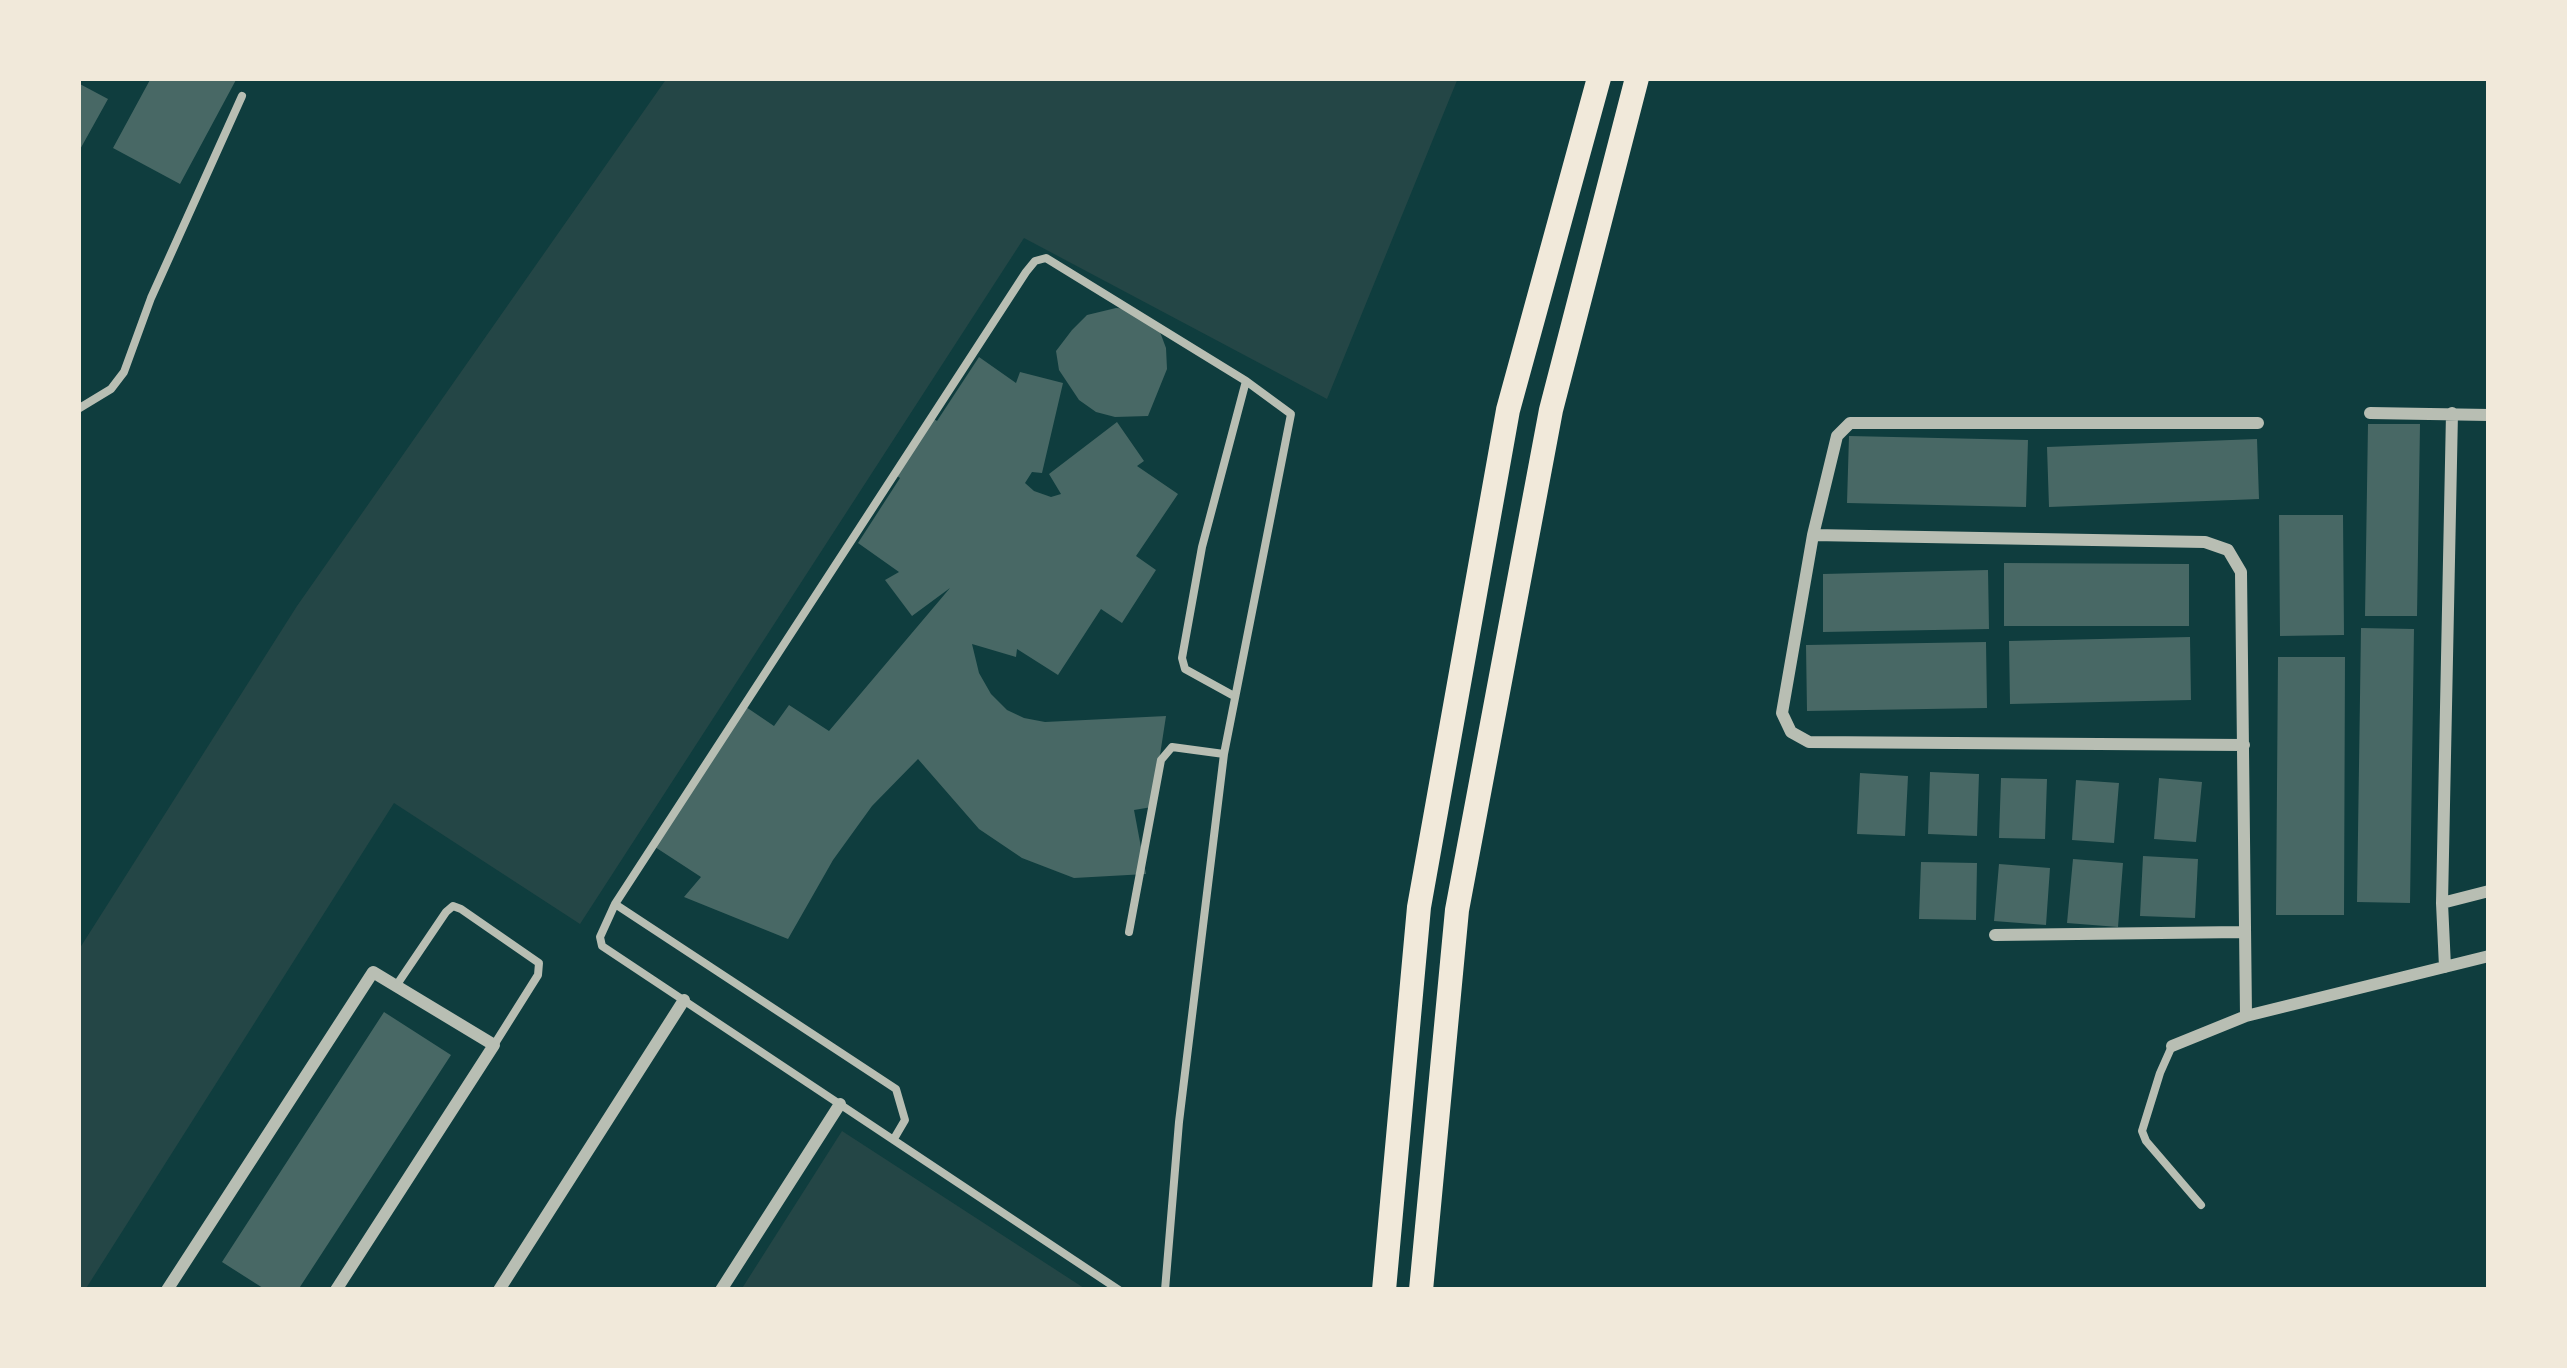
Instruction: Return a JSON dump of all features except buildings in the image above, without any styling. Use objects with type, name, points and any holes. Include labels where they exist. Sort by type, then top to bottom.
[{"type":"highway","points":[[1384,1290],[1423,884],[1508,410],[1599,78]]},
{"type":"highway","points":[[1421,1290],[1457,910],[1551,410],[1636,78]]},
{"type":"street","points":[[2370,413],[2489,415]]},
{"type":"street","points":[[2445,967],[2442,903],[2452,413]]},
{"type":"street","points":[[2244,745],[1809,742],[1784,724],[1782,713],[1813,535],[1837,436],[1850,423],[2258,423]]},
{"type":"street","points":[[1813,535],[2218,545],[2237,561],[2241,572],[2246,1016]]},
{"type":"street","points":[[2442,903],[2489,891]]},
{"type":"street","points":[[1995,934],[2242,932]]},
{"type":"street","points":[[2172,1046],[2246,1016],[2489,956]]},
{"type":"street","points":[[167,1290],[373,972],[494,1045],[335,1290]]},
{"type":"street","points":[[499,1290],[684,1000]]},
{"type":"street","points":[[721,1290],[840,1104]]},
{"type":"lane","points":[[78,409],[111,389],[124,372],[151,298],[242,96]]},
{"type":"lane","points":[[1119,1290],[602,946],[600,937],[615,904],[1035,261],[1046,258],[1246,381],[1291,414],[1224,754],[1179,1122],[1165,1290]]},
{"type":"lane","points":[[1234,696],[1185,669],[1182,658],[1202,547],[1246,381]]},
{"type":"lane","points":[[1129,932],[1161,760],[1172,747],[1224,754]]},
{"type":"lane","points":[[615,904],[896,1089],[905,1120],[895,1137]]},
{"type":"lane","points":[[398,983],[446,912],[452,906],[461,909],[539,963],[538,975],[494,1045]]},
{"type":"lane","points":[[2172,1046],[2159,1072],[2142,1131],[2201,1205]]},
{"type":"shaded area","points":[[667,78],[1458,78],[1327,399],[1024,238],[580,924],[394,803],[85,1290],[78,1290],[78,951],[297,606]]},
{"type":"shaded area","points":[[842,1131],[1087,1290],[741,1290]]}]
